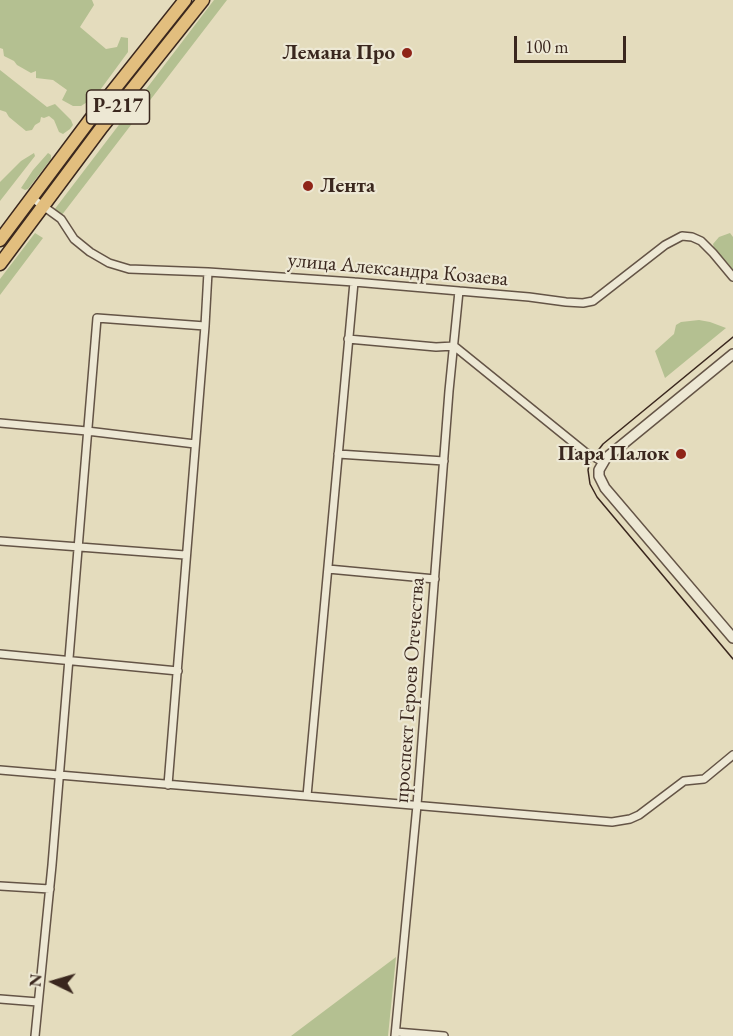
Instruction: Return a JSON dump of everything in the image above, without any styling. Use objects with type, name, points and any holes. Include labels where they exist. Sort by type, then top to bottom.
[{"type":"highway","name":"Р-217","points":[[0,240],[88,121],[185,0]]},
{"type":"highway","name":"Р-217","points":[[0,264],[102,127],[203,0]]},
{"type":"street","name":"улица Александра Козаева","points":[[32,198],[61,219],[74,239],[90,252],[109,264],[129,268],[354,282],[583,303],[593,301],[665,244],[682,236],[701,240],[733,278]]},
{"type":"street","points":[[168,785],[208,272]]},
{"type":"street","points":[[307,796],[354,282]]},
{"type":"street","name":"проспект Героев Отечества","points":[[396,1034],[459,291]]},
{"type":"street","points":[[35,1036],[50,889],[97,318],[205,326]]},
{"type":"street","points":[[348,339],[436,347],[454,346],[585,452],[603,462]]},
{"type":"street","points":[[733,354],[606,458],[599,470],[599,476],[605,488],[733,638]]},
{"type":"street","points":[[0,423],[195,444]]},
{"type":"street","points":[[338,454],[444,461]]},
{"type":"street","points":[[0,541],[185,555]]},
{"type":"street","points":[[328,568],[435,579]]},
{"type":"street","points":[[0,654],[177,671]]},
{"type":"street","points":[[0,770],[612,822],[639,815],[684,781],[704,779],[733,755]]},
{"type":"street","points":[[0,886],[50,889]]},
{"type":"street","points":[[0,999],[38,1002]]},
{"type":"street","points":[[396,1034],[444,1036]]},
{"type":"green space","points":[[0,0],[92,0],[94,5],[80,27],[106,49],[117,47],[121,37],[128,38],[128,52],[95,97],[81,106],[73,106],[62,100],[67,90],[53,80],[36,78],[36,71],[31,73],[4,56],[3,49],[0,48]]},
{"type":"green space","points":[[214,0],[227,0],[58,220],[51,214]]},
{"type":"green space","points":[[0,70],[47,107],[55,104],[71,120],[73,125],[70,129],[63,134],[59,132],[54,120],[49,116],[41,117],[40,122],[32,130],[26,131],[6,112],[0,110]]},
{"type":"green space","points":[[34,153],[35,156],[0,201],[0,182],[21,161]]},
{"type":"green space","points":[[48,153],[51,159],[45,167],[28,189],[21,188],[33,170]]},
{"type":"green space","points":[[35,233],[43,238],[0,295],[0,279]]},
{"type":"green space","points":[[730,233],[733,237],[733,271],[713,244],[719,237]]},
{"type":"green space","points":[[699,320],[726,328],[665,378],[655,351],[674,334],[676,325],[681,322]]},
{"type":"green space","points":[[396,957],[388,1036],[291,1036]]},
{"type":"tram line","points":[[733,337],[603,444],[590,461],[588,470],[590,484],[597,497],[733,659]]},
{"type":"place","name":"Лемана Про","points":[[407,53]]},
{"type":"place","name":"Лента","points":[[308,186]]},
{"type":"place","name":"Пара Палок","points":[[681,454]]}]
